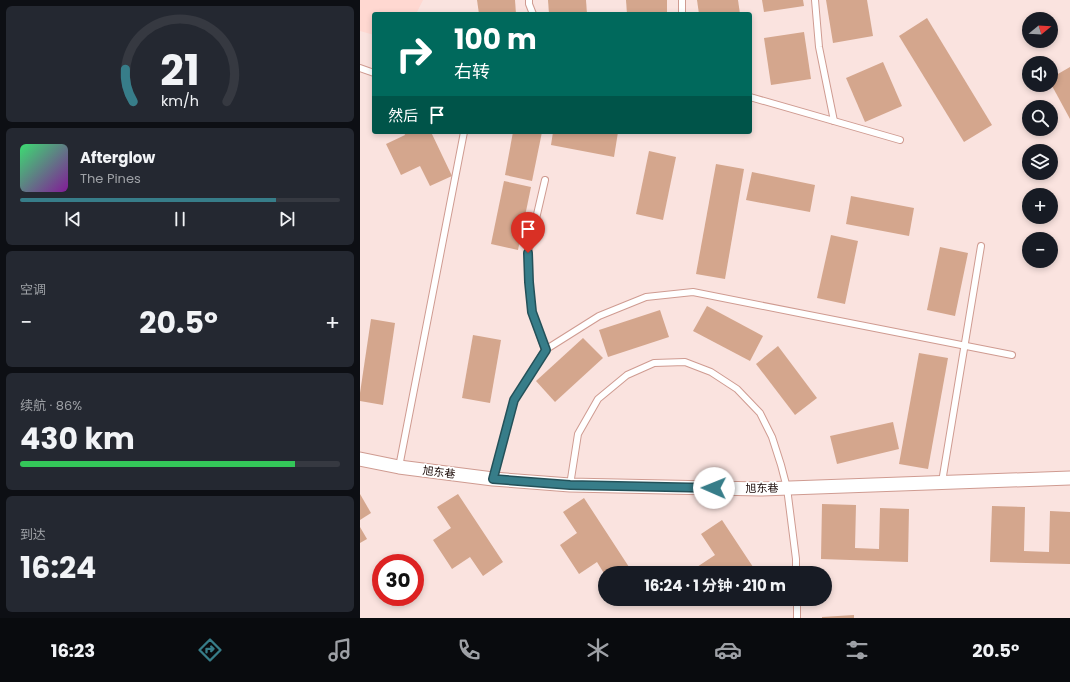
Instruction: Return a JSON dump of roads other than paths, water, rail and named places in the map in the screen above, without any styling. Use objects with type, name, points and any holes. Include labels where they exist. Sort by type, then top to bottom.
[{"type":"street","name":"旭东巷","points":[[360,459],[399,467],[493,479],[570,485],[753,489],[1070,478]]},
{"type":"lane","points":[[529,0],[532,12]]},
{"type":"lane","points":[[682,0],[682,12]]},
{"type":"lane","points":[[815,0],[819,47],[834,121]]},
{"type":"lane","points":[[360,68],[372,72]]},
{"type":"lane","points":[[752,97],[900,140]]},
{"type":"lane","points":[[399,467],[464,134]]},
{"type":"lane","points":[[545,180],[528,253],[532,312],[546,350]]},
{"type":"lane","points":[[942,482],[981,246]]},
{"type":"lane","points":[[493,479],[514,400],[546,350],[599,316],[646,297],[693,292],[1012,355]]},
{"type":"lane","points":[[570,485],[578,434],[598,399],[627,374],[654,363],[685,362],[711,372],[737,389],[760,413],[772,437],[787,488],[796,566]]},
{"type":"lane","points":[[797,606],[798,618]]}]
